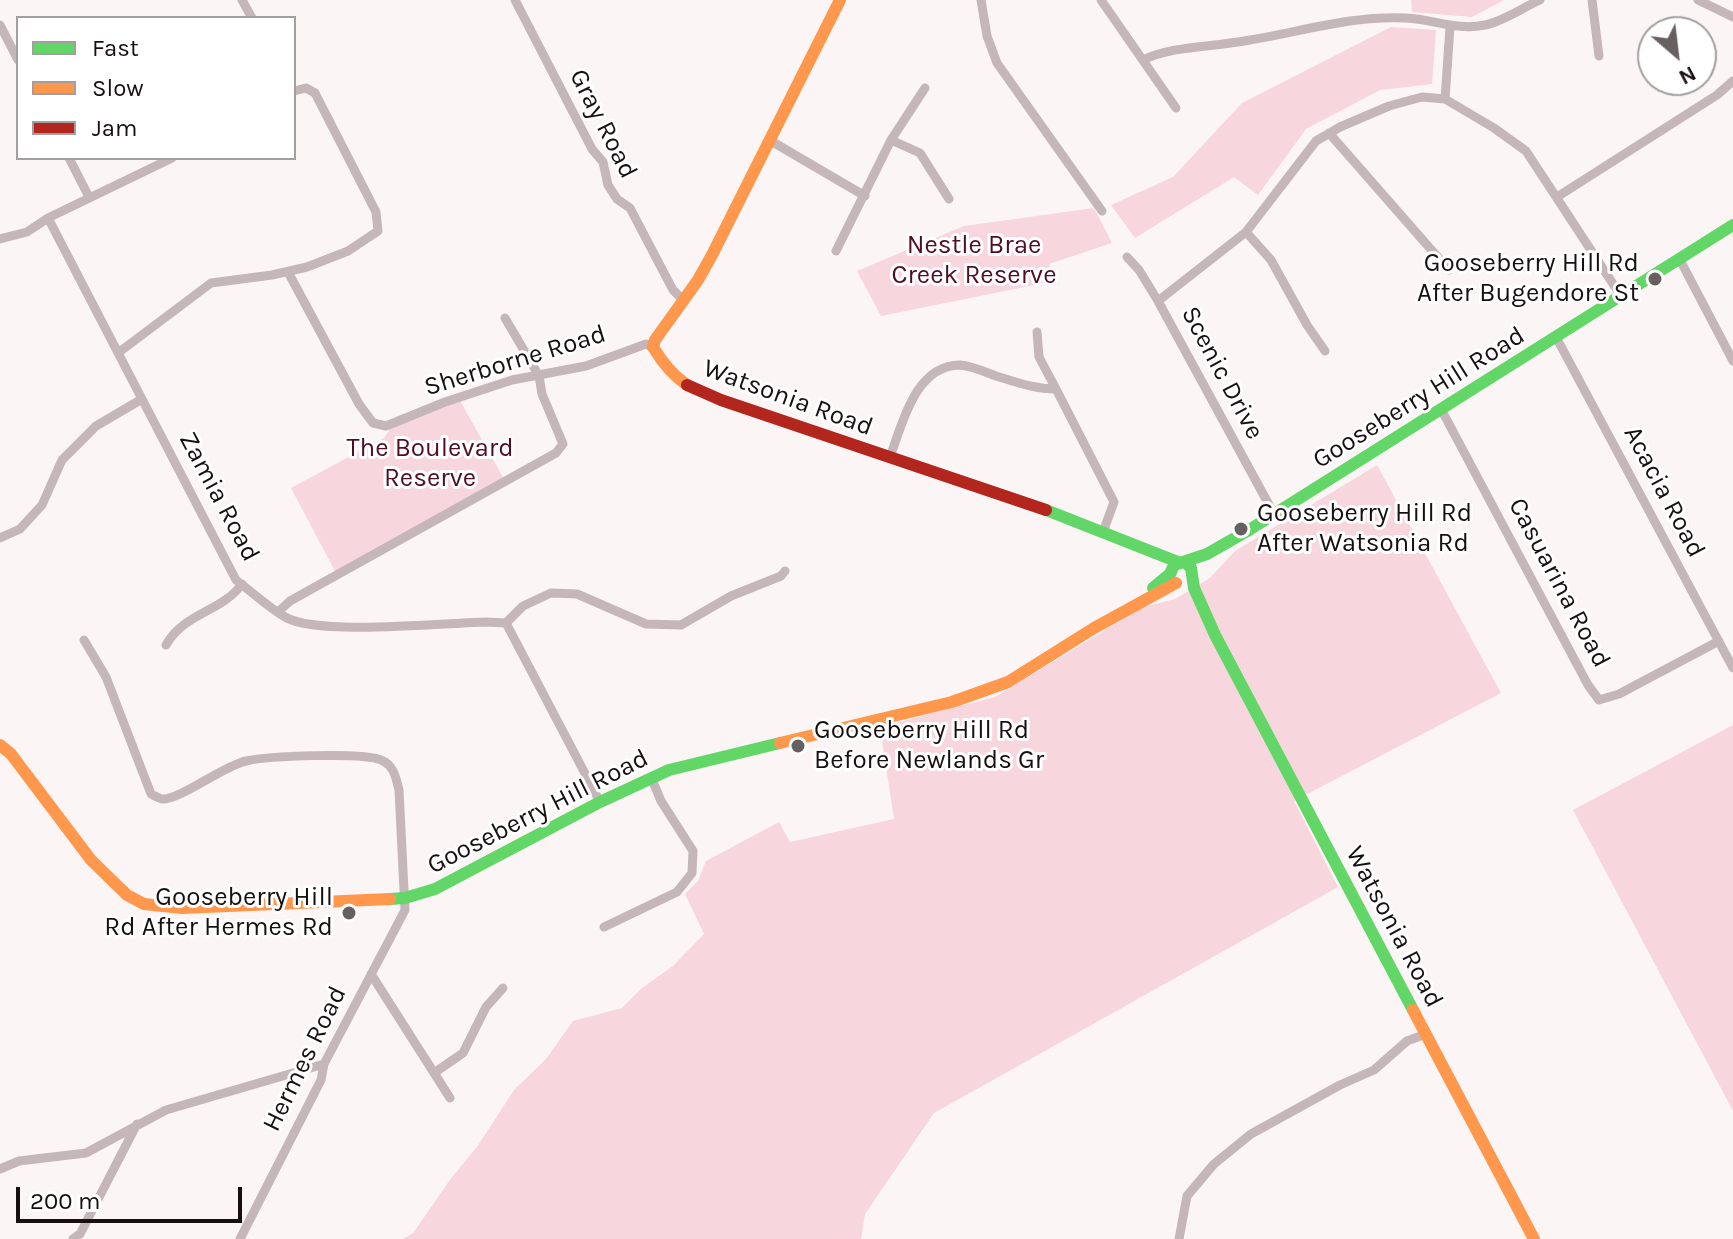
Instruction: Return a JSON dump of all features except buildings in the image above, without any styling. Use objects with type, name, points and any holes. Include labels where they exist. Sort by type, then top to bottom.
[{"type":"street","name":"Gray Road","points":[[515,0],[592,149],[603,162],[608,185],[617,199],[630,208],[673,290],[684,301]]},
{"type":"street","points":[[653,347],[660,330],[684,301],[712,255],[840,0]]},
{"type":"street","points":[[981,0],[985,29],[997,63],[1102,211]]},
{"type":"street","points":[[1101,0],[1176,108]]},
{"type":"street","points":[[1143,60],[1162,50],[1191,50],[1336,23],[1408,18],[1450,27],[1490,24],[1540,0]]},
{"type":"street","points":[[1592,0],[1599,56]]},
{"type":"street","points":[[1698,0],[1733,17]]},
{"type":"street","points":[[0,25],[16,56]]},
{"type":"street","points":[[1445,99],[1450,27]]},
{"type":"street","points":[[1557,197],[1717,95],[1733,81]]},
{"type":"street","points":[[118,353],[211,283],[288,272],[348,251],[378,231],[376,212],[315,93],[306,88],[296,90]]},
{"type":"street","points":[[836,251],[891,140],[925,88]]},
{"type":"street","points":[[1158,301],[1246,232],[1316,141],[1389,106],[1422,97],[1445,99],[1526,151],[1621,296]]},
{"type":"street","points":[[1329,133],[1449,270]]},
{"type":"street","points":[[891,140],[920,153],[949,199]]},
{"type":"street","points":[[771,141],[865,196]]},
{"type":"street","points":[[70,160],[89,197]]},
{"type":"street","points":[[0,239],[27,232],[89,197],[168,160]]},
{"type":"street","name":"Zamia Road","points":[[48,218],[236,580],[287,618],[309,623],[348,627],[506,623]]},
{"type":"street","name":"Gooseberry Hill Road","points":[[0,745],[11,754],[108,879],[144,904],[182,908],[405,898],[435,889],[651,777],[685,766],[971,697],[1008,682],[1094,628],[1118,609],[1181,573],[1733,225]]},
{"type":"street","points":[[1246,232],[1271,260],[1325,351]]},
{"type":"street","name":"Scenic Drive","points":[[1127,257],[1158,301],[1274,514]]},
{"type":"street","points":[[1679,258],[1732,358]]},
{"type":"street","name":"Sherborne Road","points":[[288,272],[359,404],[373,423],[386,426],[512,380],[586,366],[646,344],[653,347]]},
{"type":"street","points":[[278,612],[290,601],[556,453],[563,444],[542,394],[539,376],[505,318]]},
{"type":"street","points":[[1037,332],[1039,357],[1114,502],[1103,532]]},
{"type":"street","name":"Acacia Road","points":[[1556,337],[1733,668]]},
{"type":"street","name":"Watsonia Road","points":[[653,347],[664,367],[680,382],[696,390],[1079,521],[1159,554],[1181,573],[1534,1239]]},
{"type":"street","points":[[890,457],[912,398],[930,377],[947,367],[962,365],[1038,389],[1056,389]]},
{"type":"street","points":[[0,538],[20,529],[42,505],[62,460],[96,426],[142,399]]},
{"type":"street","name":"Casuarina Road","points":[[1441,409],[1588,685],[1599,700],[1619,694],[1719,641]]},
{"type":"street","points":[[600,802],[506,623],[523,606],[551,593],[577,594],[646,624],[681,625],[731,596],[781,576],[785,571]]},
{"type":"street","points":[[166,645],[182,624],[232,597],[242,584]]},
{"type":"street","points":[[84,640],[106,677],[144,780],[151,794],[163,799],[246,761],[352,755],[383,760],[395,771],[399,790],[405,898]]},
{"type":"street","points":[[604,927],[677,892],[692,873],[693,851],[661,801],[651,777]]},
{"type":"street","name":"Hermes Road","points":[[240,1239],[321,1080],[324,1064],[403,916],[405,898]]},
{"type":"street","points":[[371,974],[450,1098]]},
{"type":"street","points":[[434,1073],[463,1053],[486,1007],[503,988]]},
{"type":"street","points":[[1179,1239],[1187,1196],[1214,1164],[1251,1134],[1374,1070],[1407,1041],[1426,1034]]},
{"type":"street","points":[[0,1169],[19,1161],[86,1153],[166,1110],[324,1064]]},
{"type":"street","points":[[73,1239],[80,1234],[137,1124]]},
{"type":"green space","points":[[1411,0],[1504,0],[1472,17],[1412,12]]},
{"type":"green space","points":[[1391,27],[1436,30],[1432,84],[1380,90],[1306,129],[1258,195],[1234,177],[1135,238],[1111,205],[1173,177],[1242,103]]},
{"type":"green space","name":"Nestle Brae Creek Reserve","points":[[1094,208],[1112,243],[1049,264],[1054,281],[881,316],[857,271],[964,226]]},
{"type":"green space","name":"The Boulevard Reserve","points":[[458,397],[505,481],[337,575],[291,488],[384,438],[395,422]]},
{"type":"green space","points":[[1377,465],[1501,693],[1294,801],[1338,887],[934,1113],[865,1214],[861,1239],[403,1239],[413,1233],[477,1147],[514,1090],[546,1059],[573,1021],[622,1008],[642,988],[673,966],[704,934],[685,894],[698,881],[706,861],[779,822],[790,842],[894,819],[880,727],[995,697],[1143,607],[1175,599],[1210,578],[1235,551]]},
{"type":"green space","points":[[1733,725],[1733,1111],[1573,810]]},
{"type":"traffic: fast","points":[[1153,588],[1170,574],[1174,565],[1207,554],[1249,530],[1733,225]]},
{"type":"traffic: fast","points":[[1046,510],[1178,562]]},
{"type":"traffic: fast","points":[[1186,563],[1191,568],[1194,588],[1215,635],[1413,1010]]},
{"type":"traffic: fast","points":[[390,899],[435,889],[600,802],[669,770],[780,743]]},
{"type":"traffic: slow","points":[[687,385],[660,358],[653,347],[655,340],[712,255],[840,0]]},
{"type":"traffic: slow","points":[[780,743],[952,702],[1008,682],[1094,628],[1176,583]]},
{"type":"traffic: slow","points":[[0,745],[11,754],[91,860],[127,895],[144,904],[182,908],[390,899]]},
{"type":"traffic: slow","points":[[1413,1010],[1534,1239]]},
{"type":"traffic: jam","points":[[687,385],[721,400],[1046,510]]},
{"type":"place","name":"Gooseberry Hill Rd After Bugendore St","points":[[1655,279]]},
{"type":"place","name":"Gooseberry Hill Rd After Watsonia Rd","points":[[1241,529]]},
{"type":"place","name":"Gooseberry Hill Rd Before Newlands Gr","points":[[798,746]]},
{"type":"place","name":"Gooseberry Hill Rd After Hermes Rd","points":[[349,913]]}]
